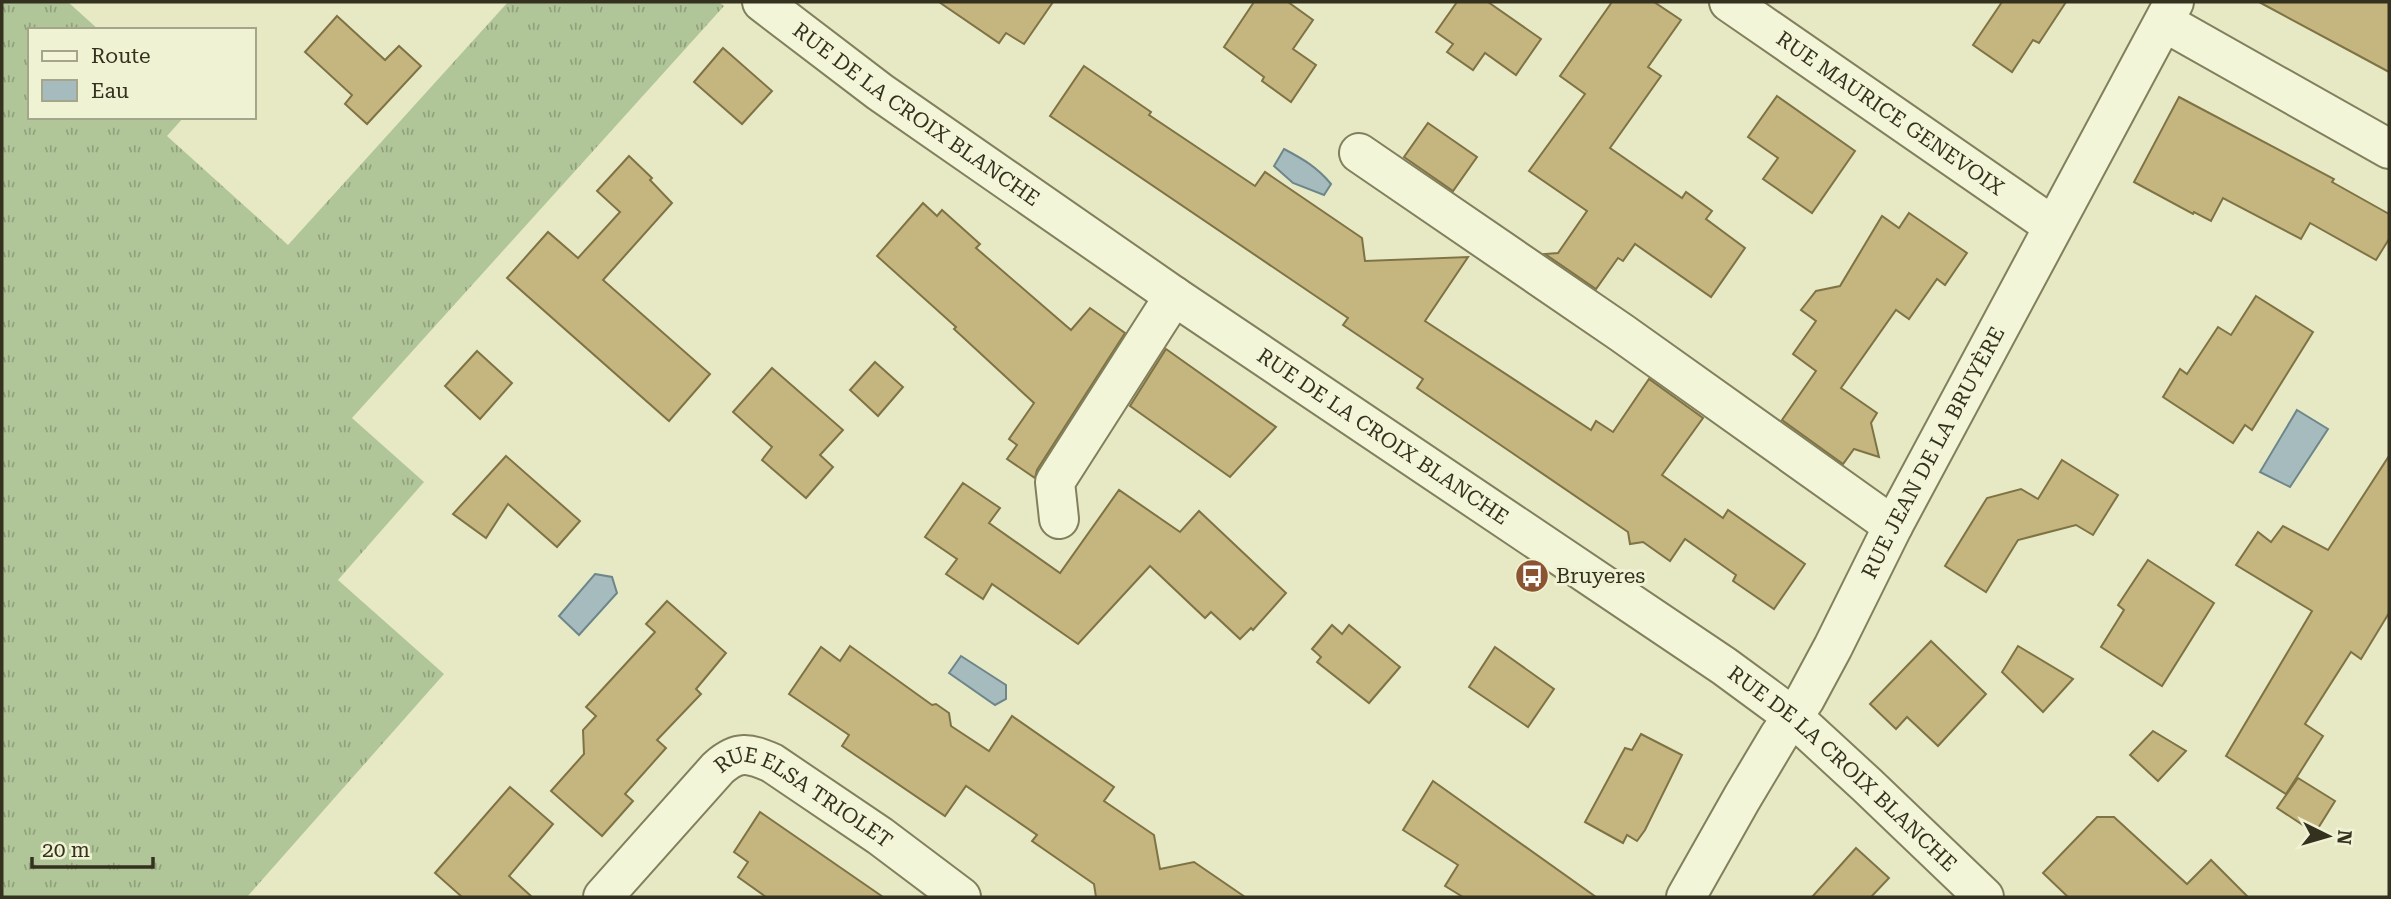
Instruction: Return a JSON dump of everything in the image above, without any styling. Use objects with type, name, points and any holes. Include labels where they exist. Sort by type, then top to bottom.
[{"type":"street","name":"RUE DE LA CROIX BLANCHE","points":[[762,2],[880,92],[1174,296],[1724,666],[1792,716],[1984,897]]},
{"type":"street","name":"RUE MAURICE GENEVOIX","points":[[1729,2],[2053,226]]},
{"type":"street","points":[[2169,12],[2389,149]]},
{"type":"street","name":"RUE JEAN DE LA BRUYÈRE","points":[[1686,897],[1792,716],[1805,699],[1893,526],[2169,12]]},
{"type":"street","points":[[1359,153],[1622,333],[1893,526]]},
{"type":"street","points":[[1059,519],[1055,482],[1174,296]]},
{"type":"street","name":"RUE ELSA TRIOLET","points":[[603,897],[718,768],[729,758],[740,754],[755,755],[772,763],[880,836],[961,897]]},
{"type":"green space","points":[[2,2],[68,2],[97,28],[28,28],[28,119],[182,119],[167,136],[288,245],[508,2],[719,2],[724,6],[352,418],[424,482],[338,580],[444,674],[247,897],[2,897]]},
{"type":"water","points":[[1284,149],[1309,164],[1331,184],[1324,195],[1293,183],[1274,166]]},
{"type":"water","points":[[2297,410],[2328,429],[2290,487],[2260,472]]},
{"type":"water","points":[[595,574],[612,577],[617,593],[579,635],[559,616]]},
{"type":"water","points":[[961,656],[1006,685],[1006,699],[995,705],[949,673]]},
{"type":"building","points":[[939,2],[1053,2],[1024,44],[1006,33],[999,43]]},
{"type":"building","points":[[1254,2],[1288,2],[1313,20],[1293,49],[1316,65],[1291,102],[1262,81],[1264,77],[1224,47]]},
{"type":"building","points":[[1457,2],[1488,2],[1541,39],[1516,75],[1485,53],[1473,70],[1447,52],[1453,44],[1436,32]]},
{"type":"building","points":[[1612,2],[1654,2],[1681,20],[1648,67],[1661,76],[1610,148],[1682,198],[1686,192],[1712,211],[1706,219],[1745,248],[1711,297],[1635,244],[1623,261],[1618,258],[1596,289],[1545,254],[1558,253],[1587,211],[1529,171],[1585,94],[1560,76]]},
{"type":"building","points":[[2002,2],[2066,2],[2039,43],[2033,40],[2012,72],[1973,45]]},
{"type":"building","points":[[2259,2],[2389,2],[2389,72],[2352,52]]},
{"type":"building","points":[[337,16],[385,60],[399,46],[421,66],[367,124],[345,104],[352,95],[305,52]]},
{"type":"building","points":[[723,48],[772,91],[742,124],[694,82]]},
{"type":"building","points":[[1084,66],[1151,112],[1149,115],[1255,186],[1265,172],[1362,238],[1365,261],[1468,257],[1425,321],[1591,430],[1596,421],[1613,432],[1649,379],[1703,418],[1662,475],[1723,518],[1728,510],[1805,564],[1774,609],[1733,581],[1736,575],[1685,539],[1670,561],[1643,542],[1630,544],[1628,532],[1417,388],[1423,379],[1343,325],[1348,318],[1050,116]]},
{"type":"building","points":[[1777,96],[1855,151],[1812,213],[1763,179],[1778,158],[1748,137]]},
{"type":"building","points":[[2179,97],[2334,179],[2332,182],[2389,214],[2389,239],[2376,260],[2310,223],[2301,239],[2223,198],[2211,221],[2134,182]]},
{"type":"building","points":[[1428,123],[1477,157],[1453,191],[1404,157]]},
{"type":"building","points":[[629,156],[652,178],[650,180],[672,203],[603,280],[710,374],[669,421],[507,278],[548,232],[578,258],[620,212],[597,191]]},
{"type":"building","points":[[923,203],[937,216],[942,210],[980,244],[976,248],[1071,330],[1090,308],[1125,333],[1037,470],[1035,478],[1007,459],[1017,445],[1009,439],[1034,403],[954,329],[956,327],[877,256]]},
{"type":"building","points":[[1909,213],[1967,253],[1945,285],[1937,279],[1909,319],[1896,310],[1841,388],[1877,413],[1871,423],[1879,457],[1854,449],[1843,464],[1782,420],[1816,371],[1793,354],[1816,321],[1801,310],[1816,291],[1840,286],[1882,216],[1899,228]]},
{"type":"building","points":[[2256,296],[2313,332],[2252,430],[2245,425],[2233,443],[2163,397],[2180,369],[2187,374],[2218,327],[2231,335]]},
{"type":"building","points":[[1166,349],[1276,427],[1230,477],[1130,406]]},
{"type":"building","points":[[477,351],[512,383],[480,419],[445,386]]},
{"type":"building","points":[[875,362],[903,387],[878,416],[850,390]]},
{"type":"building","points":[[772,368],[843,430],[820,455],[833,467],[806,498],[762,460],[772,447],[733,412]]},
{"type":"building","points":[[506,456],[580,521],[557,547],[508,504],[486,538],[453,514]]},
{"type":"building","points":[[2389,456],[2389,613],[2361,659],[2351,652],[2305,724],[2323,736],[2286,794],[2226,756],[2312,611],[2236,565],[2258,532],[2271,542],[2283,526],[2328,550]]},
{"type":"building","points":[[2062,460],[2118,495],[2093,535],[2076,525],[2018,540],[1986,592],[1945,566],[1987,498],[2021,489],[2038,499]]},
{"type":"building","points":[[963,483],[1000,508],[989,523],[1060,573],[1119,490],[1180,532],[1199,511],[1286,593],[1253,630],[1251,628],[1240,639],[1211,612],[1205,618],[1150,566],[1078,644],[992,584],[983,599],[946,574],[957,559],[925,537]]},
{"type":"building","points":[[2148,560],[2214,603],[2162,686],[2101,647],[2124,610],[2118,605]]},
{"type":"building","points":[[667,601],[726,653],[696,689],[701,694],[657,740],[666,748],[625,794],[633,801],[602,836],[551,791],[584,754],[583,730],[596,716],[586,707],[655,632],[646,624]]},
{"type":"building","points":[[1332,625],[1342,634],[1349,625],[1400,667],[1369,703],[1317,662],[1321,657],[1312,649]]},
{"type":"building","points":[[1931,641],[1986,694],[1938,746],[1907,717],[1896,729],[1870,704]]},
{"type":"building","points":[[850,646],[932,705],[936,704],[949,713],[951,726],[989,751],[1012,716],[1114,787],[1104,801],[1154,835],[1160,869],[1194,862],[1245,897],[1096,897],[1094,884],[1032,841],[1037,835],[966,786],[945,816],[842,746],[849,735],[789,694],[821,647],[840,661]]},
{"type":"building","points":[[2018,646],[2073,679],[2043,712],[2002,672]]},
{"type":"building","points":[[1495,647],[1554,689],[1528,727],[1469,687]]},
{"type":"building","points":[[2153,731],[2186,751],[2158,781],[2130,755]]},
{"type":"building","points":[[1641,734],[1682,755],[1645,830],[1637,841],[1627,835],[1623,843],[1585,822],[1625,748],[1632,750]]},
{"type":"building","points":[[2298,778],[2335,801],[2315,833],[2277,808]]},
{"type":"building","points":[[1433,781],[1596,897],[1463,897],[1445,886],[1458,865],[1403,830]]},
{"type":"building","points":[[510,787],[553,824],[509,876],[532,897],[462,897],[435,873]]},
{"type":"building","points":[[760,812],[883,897],[766,897],[738,877],[748,862],[734,852]]},
{"type":"building","points":[[2097,817],[2114,817],[2187,884],[2211,860],[2248,897],[2068,897],[2043,873]]},
{"type":"building","points":[[1856,848],[1889,878],[1871,897],[1812,897]]},
{"type":"place","name":"Bruyeres","points":[[1532,576]]}]
